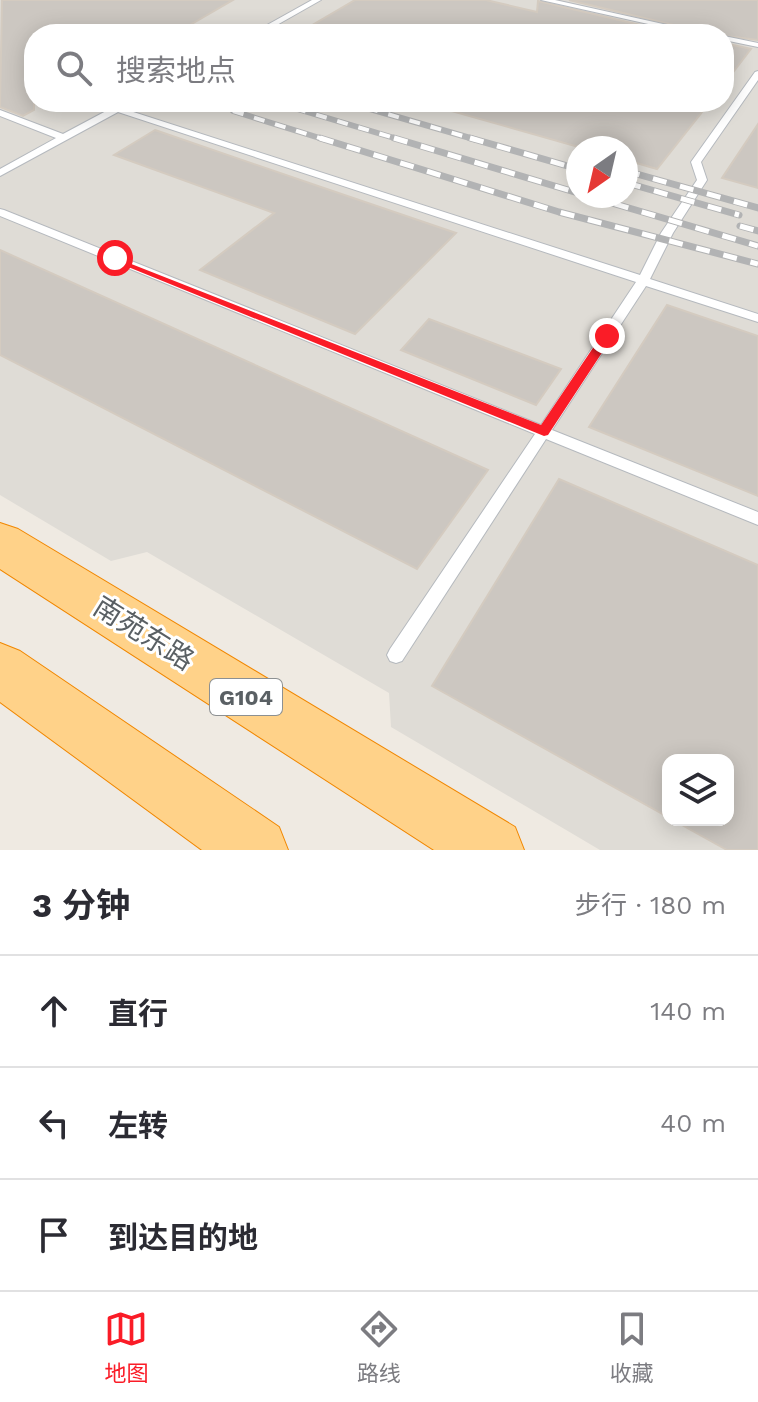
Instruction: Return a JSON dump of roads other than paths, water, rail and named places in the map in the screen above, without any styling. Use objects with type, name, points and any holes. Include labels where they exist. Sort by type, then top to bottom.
[{"type":"highway","name":"南苑东路","points":[[0,543],[492,850]]},
{"type":"highway","points":[[0,669],[256,850]]},
{"type":"lane","points":[[273,24],[317,0]]},
{"type":"lane","points":[[545,0],[657,24]]},
{"type":"lane","points":[[734,40],[758,45]]},
{"type":"lane","points":[[734,108],[758,74]]},
{"type":"lane","points":[[0,173],[114,112]]},
{"type":"lane","points":[[144,112],[758,318]]},
{"type":"lane","points":[[396,655],[643,280],[667,233],[702,180],[696,162],[731,112]]},
{"type":"lane","points":[[0,113],[64,138]]},
{"type":"lane","points":[[0,212],[758,519]]},
{"type":"railway","points":[[236,112],[326,140]]},
{"type":"railway","points":[[307,112],[401,140]]},
{"type":"railway","points":[[380,112],[477,140]]},
{"type":"railway","points":[[320,138],[559,212],[758,264]]},
{"type":"railway","points":[[394,138],[566,189]]},
{"type":"railway","points":[[470,138],[566,166]]},
{"type":"railway","points":[[638,174],[758,208]]},
{"type":"railway","points":[[638,186],[739,215]]},
{"type":"railway","points":[[629,208],[758,246]]},
{"type":"railway","points":[[740,226],[758,231]]}]
